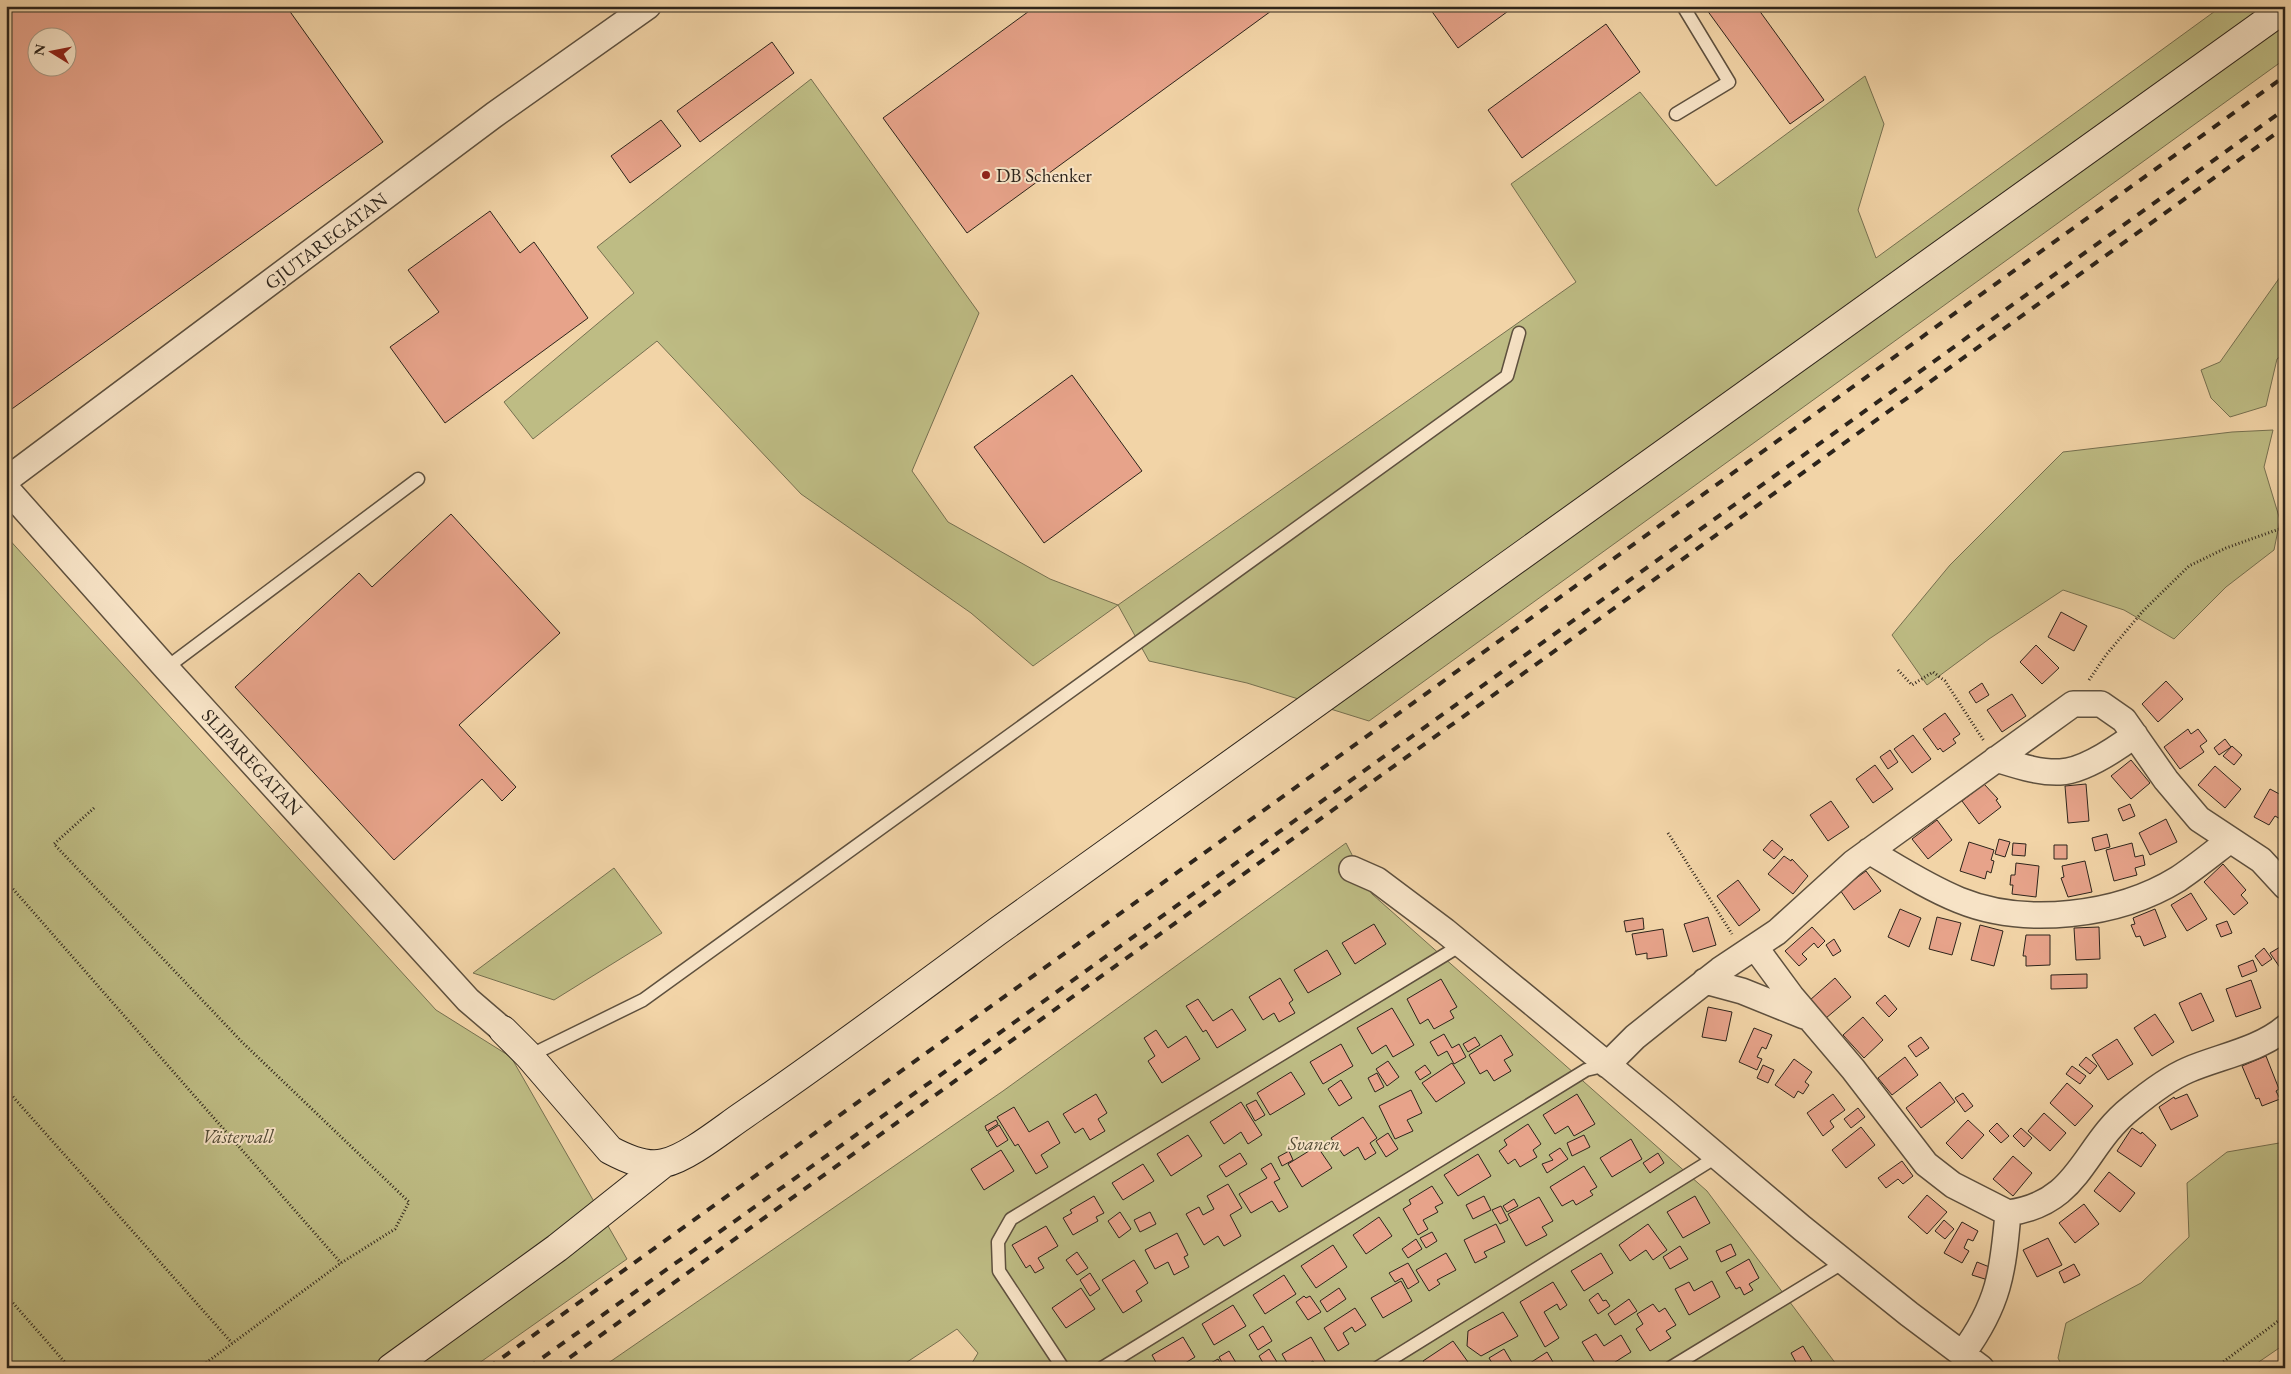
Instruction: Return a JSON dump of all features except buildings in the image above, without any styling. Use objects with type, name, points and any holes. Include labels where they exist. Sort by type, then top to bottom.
[{"type":"main road","points":[[391,1368],[557,1248],[664,1164],[692,1150],[794,1081],[1006,925],[2285,8]]},
{"type":"main road","points":[[503,1030],[529,1056],[610,1150],[626,1158],[643,1163],[664,1164]]},
{"type":"street","name":"GJUTAREGATAN","points":[[6,480],[494,115],[648,6]]},
{"type":"street","name":"SLIPAREGATAN","points":[[6,488],[166,668],[468,1000],[503,1030]]},
{"type":"street","points":[[1607,1065],[1635,1037],[1705,981],[1777,932],[1853,862],[2073,704],[2101,704],[2124,720],[2166,780],[2200,818],[2262,860],[2285,886]]},
{"type":"street","points":[[1996,759],[2030,769],[2061,772],[2090,762],[2120,747],[2135,735]]},
{"type":"street","points":[[1869,851],[1960,901],[2003,911],[2041,916],[2092,912],[2137,899],[2178,879],[2230,840]]},
{"type":"street","points":[[1352,869],[1377,880],[1461,945],[1844,1262],[1909,1314],[1972,1360],[1982,1327],[1994,1300],[2003,1264],[2008,1213]]},
{"type":"street","points":[[1750,950],[1853,1069],[1926,1164],[1953,1185],[2008,1213],[2040,1206],[2062,1192],[2104,1136],[2128,1109],[2154,1090],[2186,1071],[2250,1047],[2285,1028]]},
{"type":"street","points":[[1705,981],[1742,991],[1809,1018]]},
{"type":"lane","points":[[1676,114],[1729,82],[1682,6]]},
{"type":"lane","points":[[529,1056],[643,1000],[1507,376],[1519,334]]},
{"type":"lane","points":[[166,668],[418,479]]},
{"type":"lane","points":[[1063,1368],[1000,1271],[998,1242],[1011,1219],[1461,945]]},
{"type":"lane","points":[[1102,1368],[1586,1070],[1607,1065]]},
{"type":"lane","points":[[1377,1368],[1718,1156]]},
{"type":"lane","points":[[1670,1368],[1844,1262]]},
{"type":"path","points":[[2073,704],[2106,655],[2143,610],[2189,566],[2226,548],[2285,527]]},
{"type":"path","points":[[1898,670],[1912,685],[1933,672],[1945,681],[1996,759]]},
{"type":"path","points":[[94,808],[54,844],[242,1042],[409,1202],[395,1229],[341,1263],[199,1368]]},
{"type":"path","points":[[1668,833],[1750,950]]},
{"type":"path","points":[[6,882],[341,1263]]},
{"type":"path","points":[[6,1089],[232,1342]]},
{"type":"path","points":[[6,1295],[70,1368]]},
{"type":"path","points":[[2215,1368],[2285,1316]]},
{"type":"green space","points":[[2222,6],[2285,6],[2285,59],[1369,721],[1247,683],[1149,661],[1118,605],[1576,282],[1511,184],[1640,92],[1716,186],[1865,76],[1884,124],[1858,210],[1876,258]]},
{"type":"green space","points":[[811,79],[979,313],[912,471],[948,522],[1050,579],[1118,605],[1033,666],[971,613],[801,494],[657,341],[533,439],[504,402],[634,293],[597,247]]},
{"type":"green space","points":[[2285,270],[2285,353],[2277,359],[2266,406],[2230,417],[2211,398],[2201,370],[2220,362]]},
{"type":"green space","points":[[2273,430],[2264,467],[2280,520],[2274,550],[2226,587],[2174,639],[2124,610],[2063,590],[1989,639],[1927,685],[1892,635],[1950,565],[2063,452],[2232,432]]},
{"type":"green space","name":"Västervall","points":[[6,536],[436,1010],[511,1057],[627,1259],[472,1368],[6,1368]]},
{"type":"green space","name":"Svanen","points":[[1346,843],[1372,894],[1707,1191],[1839,1368],[969,1368],[978,1353],[957,1329],[898,1368],[601,1368],[1003,1091]]},
{"type":"green space","points":[[614,868],[662,933],[554,1000],[473,973]]},
{"type":"green space","points":[[2285,1142],[2285,1344],[2250,1368],[2063,1368],[2058,1358],[2066,1323],[2141,1283],[2189,1237],[2187,1183],[2227,1152]]},
{"type":"railway","points":[[488,1368],[2285,76]]},
{"type":"railway","points":[[528,1368],[998,1034],[2285,109]]},
{"type":"railway","points":[[555,1368],[2285,127]]},
{"type":"place","name":"DB Schenker","points":[[986,175]]}]
